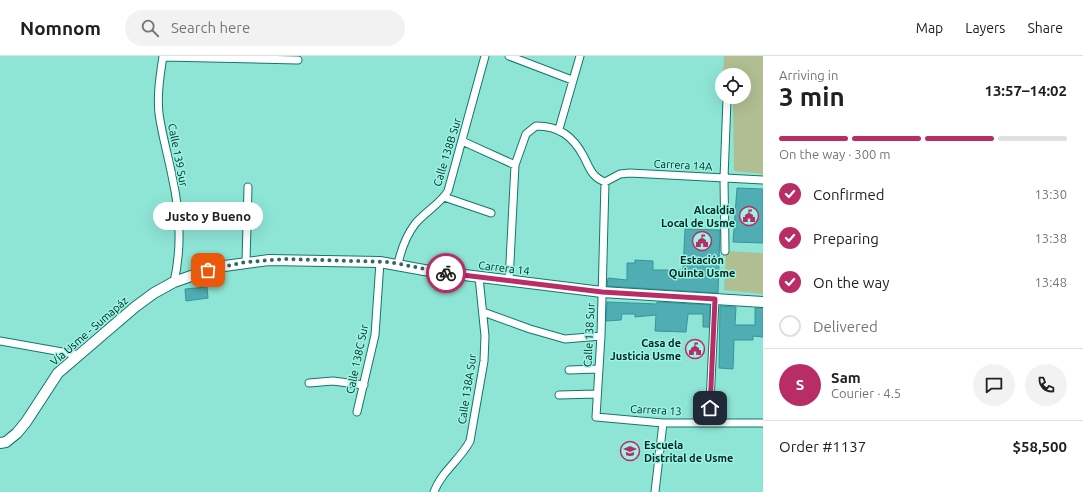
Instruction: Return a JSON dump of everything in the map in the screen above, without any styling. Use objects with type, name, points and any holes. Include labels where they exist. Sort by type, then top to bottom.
[{"type":"street","name":"Calle 138B Sur","points":[[398,264],[407,237],[415,224],[444,198],[448,191],[485,56]]},
{"type":"street","points":[[509,56],[572,80]]},
{"type":"street","points":[[559,129],[580,56]]},
{"type":"street","points":[[163,57],[298,60]]},
{"type":"street","name":"Calle 139 Sur","points":[[163,57],[158,86],[159,113],[164,144],[173,177],[180,240],[179,261],[174,282]]},
{"type":"street","points":[[725,251],[724,178],[727,104]]},
{"type":"street","points":[[509,281],[515,165],[526,134],[536,126],[548,126],[559,129],[575,142],[590,171],[596,178],[605,182]]},
{"type":"street","points":[[462,141],[515,165]]},
{"type":"street","name":"Carrera 14A","points":[[605,182],[620,174],[630,173],[763,180]]},
{"type":"street","name":"Calle 138 Sur","points":[[596,417],[596,394],[601,336],[605,182]]},
{"type":"street","points":[[246,262],[248,187]]},
{"type":"street","points":[[444,198],[491,213]]},
{"type":"street","name":"Carrera 14","points":[[174,282],[217,267],[246,262],[286,259],[380,262],[398,264],[424,270],[602,292],[763,302]]},
{"type":"street","name":"Calle 138C Sur","points":[[357,412],[375,335],[380,262]]},
{"type":"street","name":"Calle 138A Sur","points":[[434,492],[442,475],[465,450],[470,441],[484,361],[486,336],[478,277]]},
{"type":"street","name":"Vía Usme - Sumapáz","points":[[0,443],[6,442],[17,433],[26,422],[52,380],[79,355],[135,307],[154,293],[174,282]]},
{"type":"street","points":[[709,423],[715,299]]},
{"type":"street","points":[[483,312],[530,329],[565,339],[601,336]]},
{"type":"street","points":[[0,341],[79,355]]},
{"type":"street","points":[[569,370],[598,369]]},
{"type":"street","points":[[309,383],[333,382],[364,385]]},
{"type":"street","points":[[559,395],[596,394]]},
{"type":"street","name":"Carrera 13","points":[[596,417],[663,423],[763,424]]},
{"type":"street","points":[[655,492],[663,423]]},
{"type":"green space","points":[[724,56],[763,56],[763,174],[734,171],[733,104],[751,104],[751,68],[723,68]]},
{"type":"green space","points":[[726,251],[763,253],[763,294],[724,290]]},
{"type":"building","name":"Alcaldía Local de Usme","points":[[737,188],[763,189],[763,243],[733,242]]},
{"type":"building","points":[[685,229],[720,230],[718,293],[607,286],[608,278],[627,280],[627,263],[635,263],[635,260],[653,261],[653,270],[683,270]]},
{"type":"building","points":[[207,287],[208,298],[186,301],[185,289]]},
{"type":"building","points":[[607,302],[657,304],[657,302],[710,305],[709,327],[703,327],[703,314],[688,314],[686,332],[655,331],[656,315],[635,317],[635,314],[622,314],[621,320],[606,321]]},
{"type":"building","points":[[720,306],[736,307],[735,325],[755,325],[755,308],[763,308],[763,337],[753,336],[753,340],[734,340],[733,369],[719,368]]},
{"type":"way so far","points":[[208,270],[246,262],[286,259],[389,262],[412,268],[446,273]]},
{"type":"place","name":"Alcaldía Local de Usme","points":[[749,216]]},
{"type":"place","name":"Estación Quinta Usme","points":[[702,241]]},
{"type":"place","name":"Justo y Bueno","points":[[208,270]]},
{"type":"place","name":"Casa de Justicia Usme","points":[[695,349]]},
{"type":"place","name":"Escuela Distrital de Usme","points":[[630,451]]},
{"type":"route","points":[[446,273],[602,292],[715,299],[710,408]]}]
